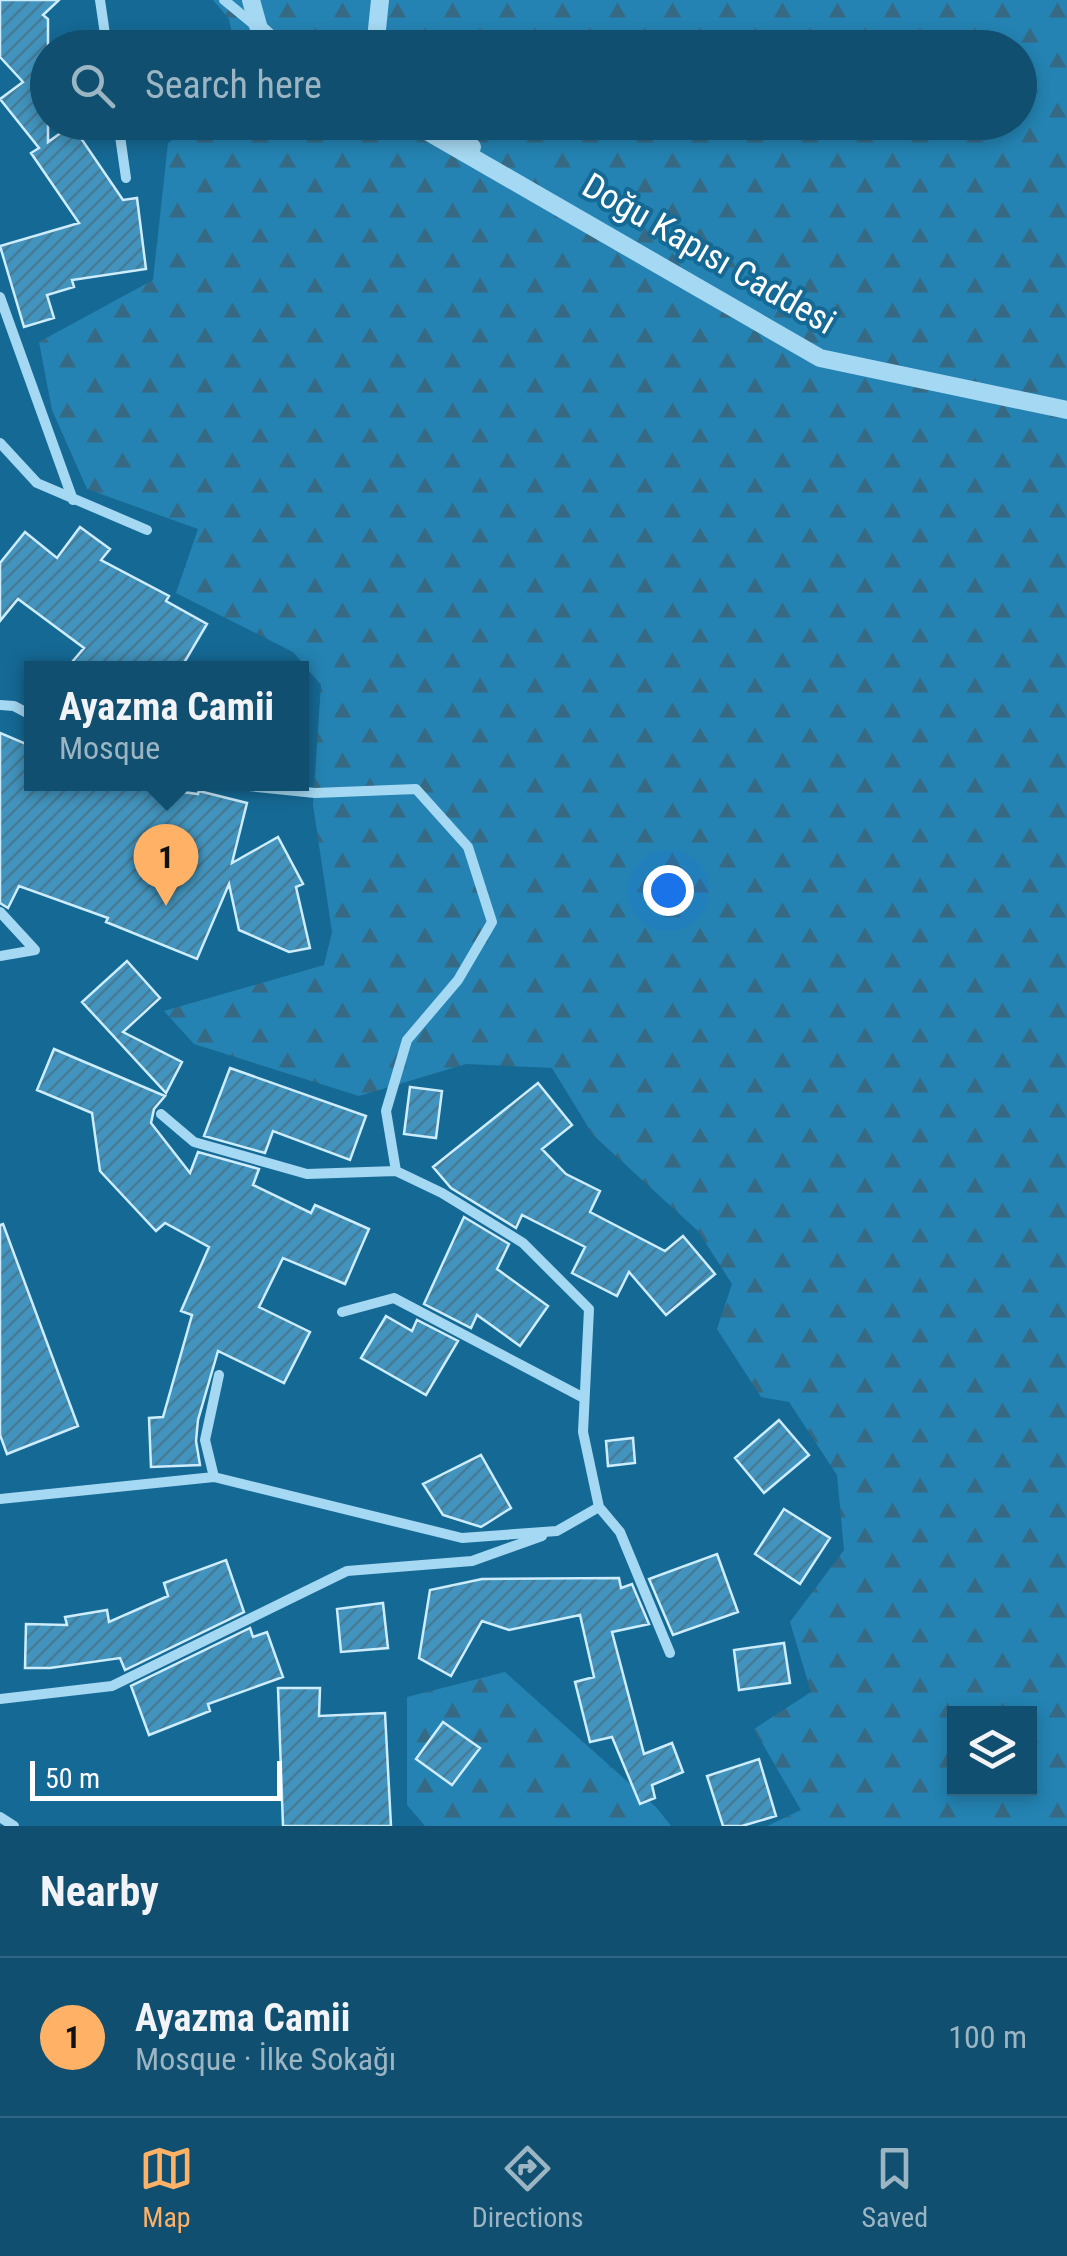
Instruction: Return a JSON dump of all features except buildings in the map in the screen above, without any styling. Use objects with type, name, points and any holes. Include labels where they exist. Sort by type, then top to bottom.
[{"type":"street","points":[[100,0],[104,30]]},
{"type":"street","points":[[224,0],[259,29]]},
{"type":"street","points":[[251,0],[259,29]]},
{"type":"street","points":[[377,30],[380,0]]},
{"type":"street","points":[[121,140],[126,178]]},
{"type":"street","name":"Doğu Kapısı Caddesi","points":[[443,140],[820,358],[1067,410]]},
{"type":"street","name":"Doğu Kapısı Caddesi","points":[[464,140],[503,173]]},
{"type":"street","points":[[0,297],[73,500]]},
{"type":"street","points":[[0,443],[37,483],[147,530]]},
{"type":"street","points":[[0,705],[24,711]]},
{"type":"street","points":[[295,791],[416,789],[468,846],[492,922],[458,980],[407,1040],[386,1111],[396,1171]]},
{"type":"street","points":[[0,912],[35,950],[0,956]]},
{"type":"street","points":[[161,1114],[194,1142],[308,1174],[396,1171],[442,1193],[524,1243],[589,1310],[583,1432],[599,1508],[620,1532],[670,1653]]},
{"type":"street","points":[[342,1312],[394,1298],[582,1396]]},
{"type":"street","points":[[214,1477],[205,1440],[219,1374]]},
{"type":"street","points":[[0,1499],[214,1477],[462,1538],[557,1531]]},
{"type":"street","points":[[0,1699],[112,1686],[347,1571],[472,1560],[557,1531],[599,1508]]},
{"type":"street","points":[[0,1817],[14,1826]]},
{"type":"green space","points":[[213,0],[1067,0],[1067,1826],[767,1826],[801,1810],[754,1729],[811,1692],[790,1622],[844,1550],[837,1475],[789,1402],[761,1397],[717,1329],[732,1284],[698,1231],[593,1135],[552,1068],[466,1064],[359,1096],[194,1044],[164,1011],[324,965],[332,932],[313,805],[321,685],[309,671],[309,661],[301,661],[293,652],[176,593],[198,529],[87,489],[52,410],[39,342],[153,280],[168,143],[172,140],[1037,140],[1037,30],[231,30],[229,19]]},
{"type":"green space","points":[[505,1672],[657,1808],[671,1826],[425,1826],[407,1805],[407,1697]]},
{"type":"place","name":"Ayazma Camii","points":[[166,906]]}]
